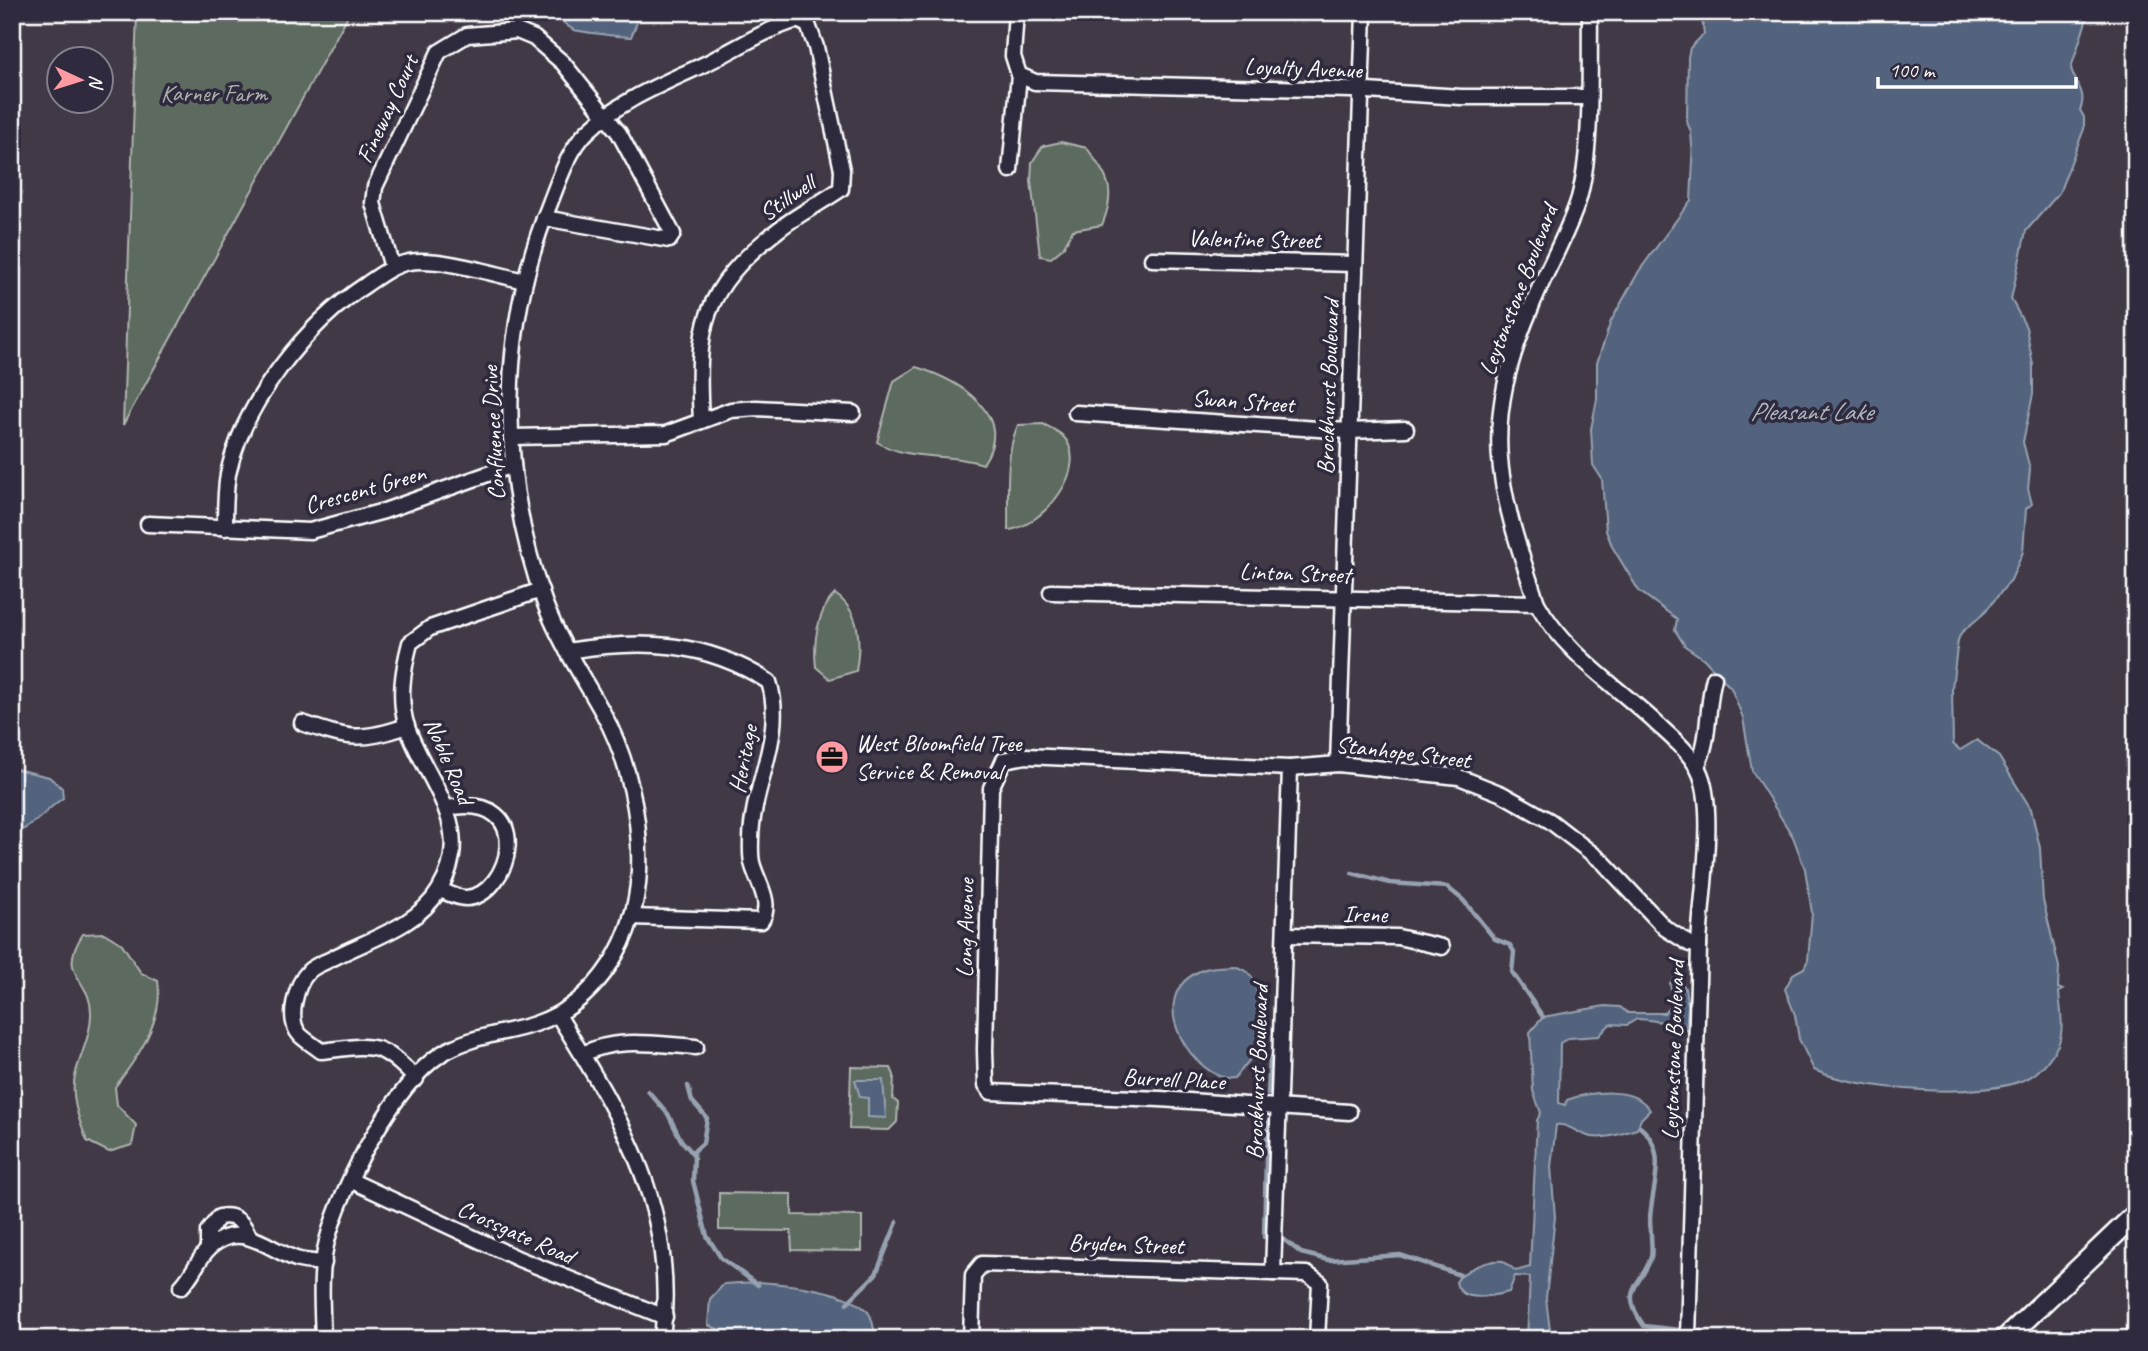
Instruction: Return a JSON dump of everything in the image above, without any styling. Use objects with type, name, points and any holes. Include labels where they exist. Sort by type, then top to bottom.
[{"type":"street","points":[[1010,170],[1019,75],[1013,56],[1016,12]]},
{"type":"street","name":"Brockhurst Boulevard","points":[[1338,764],[1364,12]]},
{"type":"street","name":"Leytonstone Boulevard","points":[[1590,12],[1586,145],[1579,198],[1515,347],[1498,413],[1498,455],[1509,516],[1537,603],[1553,631],[1677,742],[1697,766],[1708,795],[1699,945],[1688,1339]]},
{"type":"street","name":"Confluence Drive","points":[[323,1339],[324,1263],[328,1239],[352,1181],[394,1100],[440,1055],[480,1038],[533,1025],[558,1015],[597,983],[616,956],[631,917],[638,880],[638,839],[628,776],[605,716],[567,652],[541,590],[521,522],[513,465],[512,349],[533,244],[561,174],[586,132],[635,97],[780,18]]},
{"type":"street","name":"Stillwell","points":[[701,421],[701,342],[709,308],[720,285],[779,229],[841,189],[842,170],[816,47],[808,25],[797,20],[780,18]]},
{"type":"street","name":"Fineway Court","points":[[392,267],[373,202],[376,187],[439,52],[467,35],[517,31],[534,38],[563,63],[634,158],[673,234],[668,240],[544,218]]},
{"type":"street","name":"Loyalty Avenue","points":[[1019,75],[1035,82],[1461,97],[1587,97]]},
{"type":"street","name":"Valentine Street","points":[[1152,259],[1355,264]]},
{"type":"street","points":[[225,527],[228,473],[243,435],[277,372],[300,340],[346,297],[392,267],[411,262],[444,264],[525,281]]},
{"type":"street","points":[[512,437],[666,434],[732,410],[756,408],[853,413]]},
{"type":"street","name":"Swan Street","points":[[1076,413],[1348,431],[1406,429]]},
{"type":"street","name":"Crescent Green","points":[[148,524],[276,532],[310,531],[338,525],[513,465]]},
{"type":"street","name":"Noble Road","points":[[416,1079],[384,1049],[355,1047],[321,1051],[298,1033],[294,1016],[296,992],[309,971],[396,927],[413,916],[440,890],[452,851],[448,808],[407,726],[401,692],[410,643],[430,628],[541,590]]},
{"type":"street","name":"Linton Street","points":[[1051,592],[1537,603]]},
{"type":"street","name":"Heritage","points":[[567,652],[638,644],[674,646],[718,654],[769,682],[776,704],[774,729],[751,835],[751,863],[767,906],[766,915],[761,921],[631,917]]},
{"type":"street","points":[[1697,766],[1706,748],[1708,698],[1713,678]]},
{"type":"street","points":[[302,723],[357,738],[373,737],[407,726]]},
{"type":"street","name":"Stanhope Street","points":[[1004,760],[1026,756],[1290,768],[1338,764],[1459,777],[1502,794],[1579,841],[1665,928],[1690,944],[1699,945]]},
{"type":"street","name":"Long Avenue","points":[[996,1094],[986,1085],[985,1050],[991,788],[1004,760]]},
{"type":"street","name":"Brockhurst Boulevard","points":[[1273,1273],[1290,768]]},
{"type":"street","points":[[440,890],[467,898],[479,894],[500,873],[509,850],[505,828],[493,812],[483,806],[470,804],[448,808]]},
{"type":"street","name":"Irene","points":[[1285,935],[1398,937],[1442,947]]},
{"type":"street","points":[[558,1015],[583,1054],[632,1146],[648,1185],[663,1254],[662,1339]]},
{"type":"street","points":[[583,1054],[598,1045],[696,1047]]},
{"type":"street","name":"Burrell Place","points":[[996,1094],[1160,1099],[1349,1112]]},
{"type":"street","name":"Crossgate Road","points":[[352,1181],[519,1259],[664,1317]]},
{"type":"street","points":[[2005,1339],[2136,1214]]},
{"type":"street","points":[[208,1249],[208,1231],[219,1217],[228,1215],[238,1219],[248,1234],[300,1261],[324,1263]]},
{"type":"street","points":[[181,1287],[208,1249],[219,1240],[248,1234]]},
{"type":"street","name":"Bryden Street","points":[[971,1339],[973,1275],[979,1266],[986,1263],[1273,1273]]},
{"type":"street","points":[[1273,1273],[1307,1274],[1320,1283],[1317,1339]]},
{"type":"green space","name":"Karner Farm","points":[[137,12],[350,12],[123,425]]},
{"type":"green space","points":[[1061,142],[1087,148],[1105,176],[1109,202],[1102,225],[1073,230],[1063,248],[1051,258],[1040,256],[1031,181],[1032,162],[1043,146]]},
{"type":"green space","points":[[916,367],[965,390],[988,415],[993,430],[992,446],[983,464],[956,458],[916,455],[877,442],[894,381]]},
{"type":"green space","points":[[1043,424],[1062,435],[1070,448],[1072,462],[1068,478],[1049,507],[1022,526],[1008,530],[1008,477],[1014,437],[1018,425]]},
{"type":"green space","points":[[835,594],[844,601],[854,619],[858,649],[856,671],[830,679],[816,667],[815,648],[820,618]]},
{"type":"green space","points":[[104,933],[122,944],[141,973],[158,981],[159,996],[153,1024],[147,1037],[115,1087],[117,1105],[136,1125],[132,1145],[109,1152],[87,1141],[76,1107],[74,1090],[91,1014],[90,1002],[73,968],[75,948],[83,934]]},
{"type":"green space","points":[[851,1067],[891,1068],[894,1075],[893,1099],[898,1103],[897,1122],[889,1130],[849,1129]]},
{"type":"green space","points":[[719,1193],[792,1194],[792,1215],[862,1216],[862,1251],[792,1250],[791,1231],[719,1230]]},
{"type":"water","points":[[552,12],[635,12],[638,20],[631,37],[619,36],[574,30]]},
{"type":"water","name":"Pleasant Lake","points":[[1701,12],[2089,12],[2071,68],[2082,93],[2080,110],[2084,117],[2084,129],[2059,193],[2026,231],[2011,299],[2026,327],[2033,365],[2033,394],[2023,442],[2030,469],[2028,489],[2032,504],[2026,509],[2023,552],[2011,580],[1983,614],[1961,633],[1952,688],[1953,744],[1960,750],[1977,740],[1999,757],[2031,809],[2040,848],[2043,900],[2059,967],[2058,988],[2063,990],[2059,992],[2062,1026],[2058,1045],[2046,1063],[2034,1074],[2010,1084],[1984,1089],[1922,1090],[1860,1083],[1814,1070],[1799,1039],[1795,1015],[1785,989],[1793,974],[1804,968],[1808,960],[1812,913],[1805,869],[1793,837],[1752,771],[1743,718],[1731,688],[1704,659],[1685,646],[1675,630],[1677,619],[1639,591],[1606,531],[1602,479],[1593,465],[1591,429],[1597,399],[1597,363],[1611,321],[1639,271],[1691,200],[1693,160],[1691,132],[1687,122],[1688,57],[1690,48],[1704,34]]},
{"type":"water","points":[[12,768],[49,777],[62,788],[63,798],[33,823],[14,833]]},
{"type":"water","points":[[1235,966],[1248,972],[1255,981],[1259,1007],[1256,1052],[1235,1078],[1220,1076],[1191,1054],[1180,1036],[1174,1018],[1175,999],[1183,983],[1202,970]]},
{"type":"water","points":[[1679,977],[1685,988],[1688,1006],[1686,1030],[1663,1022],[1637,1019],[1627,1025],[1610,1024],[1599,1036],[1569,1038],[1560,1043],[1559,1103],[1565,1105],[1567,1100],[1577,1097],[1611,1093],[1634,1097],[1650,1110],[1641,1119],[1637,1129],[1609,1136],[1592,1137],[1556,1125],[1551,1167],[1555,1217],[1546,1298],[1551,1339],[1527,1339],[1530,1277],[1515,1276],[1509,1292],[1478,1297],[1464,1293],[1456,1282],[1477,1266],[1491,1262],[1503,1261],[1516,1271],[1530,1267],[1537,1120],[1541,1113],[1533,1091],[1530,1032],[1543,1017],[1605,1006],[1620,1007],[1628,1013],[1664,1013],[1673,1004],[1670,983]]},
{"type":"water","points":[[855,1080],[883,1080],[886,1118],[868,1117],[868,1098],[860,1097]]},
{"type":"water","points":[[757,1282],[816,1289],[846,1298],[868,1312],[876,1339],[733,1339],[727,1333],[708,1325],[710,1299],[724,1284]]},
{"type":"waterway","points":[[1352,873],[1390,883],[1447,887],[1463,900],[1495,939],[1510,945],[1514,952],[1512,972],[1543,1017]]},
{"type":"waterway","points":[[1256,1052],[1270,1058],[1268,1094]]},
{"type":"waterway","points":[[688,1086],[692,1101],[707,1118],[703,1143],[692,1153]]},
{"type":"waterway","points":[[648,1091],[668,1114],[681,1140],[694,1155],[693,1181],[707,1236],[721,1258],[758,1285]]},
{"type":"waterway","points":[[1264,1237],[1267,1121]]},
{"type":"waterway","points":[[1640,1127],[1654,1147],[1657,1170],[1650,1219],[1651,1257],[1634,1288],[1632,1303],[1644,1326],[1680,1330]]},
{"type":"waterway","points":[[847,1303],[876,1274],[897,1222]]},
{"type":"waterway","points":[[1282,1238],[1301,1253],[1329,1260],[1400,1255],[1460,1275]]},
{"type":"waterway","points":[[1700,1331],[1718,1339]]},
{"type":"place","name":"West Bloomfield Tree Service & Removal","points":[[832,757]]}]
